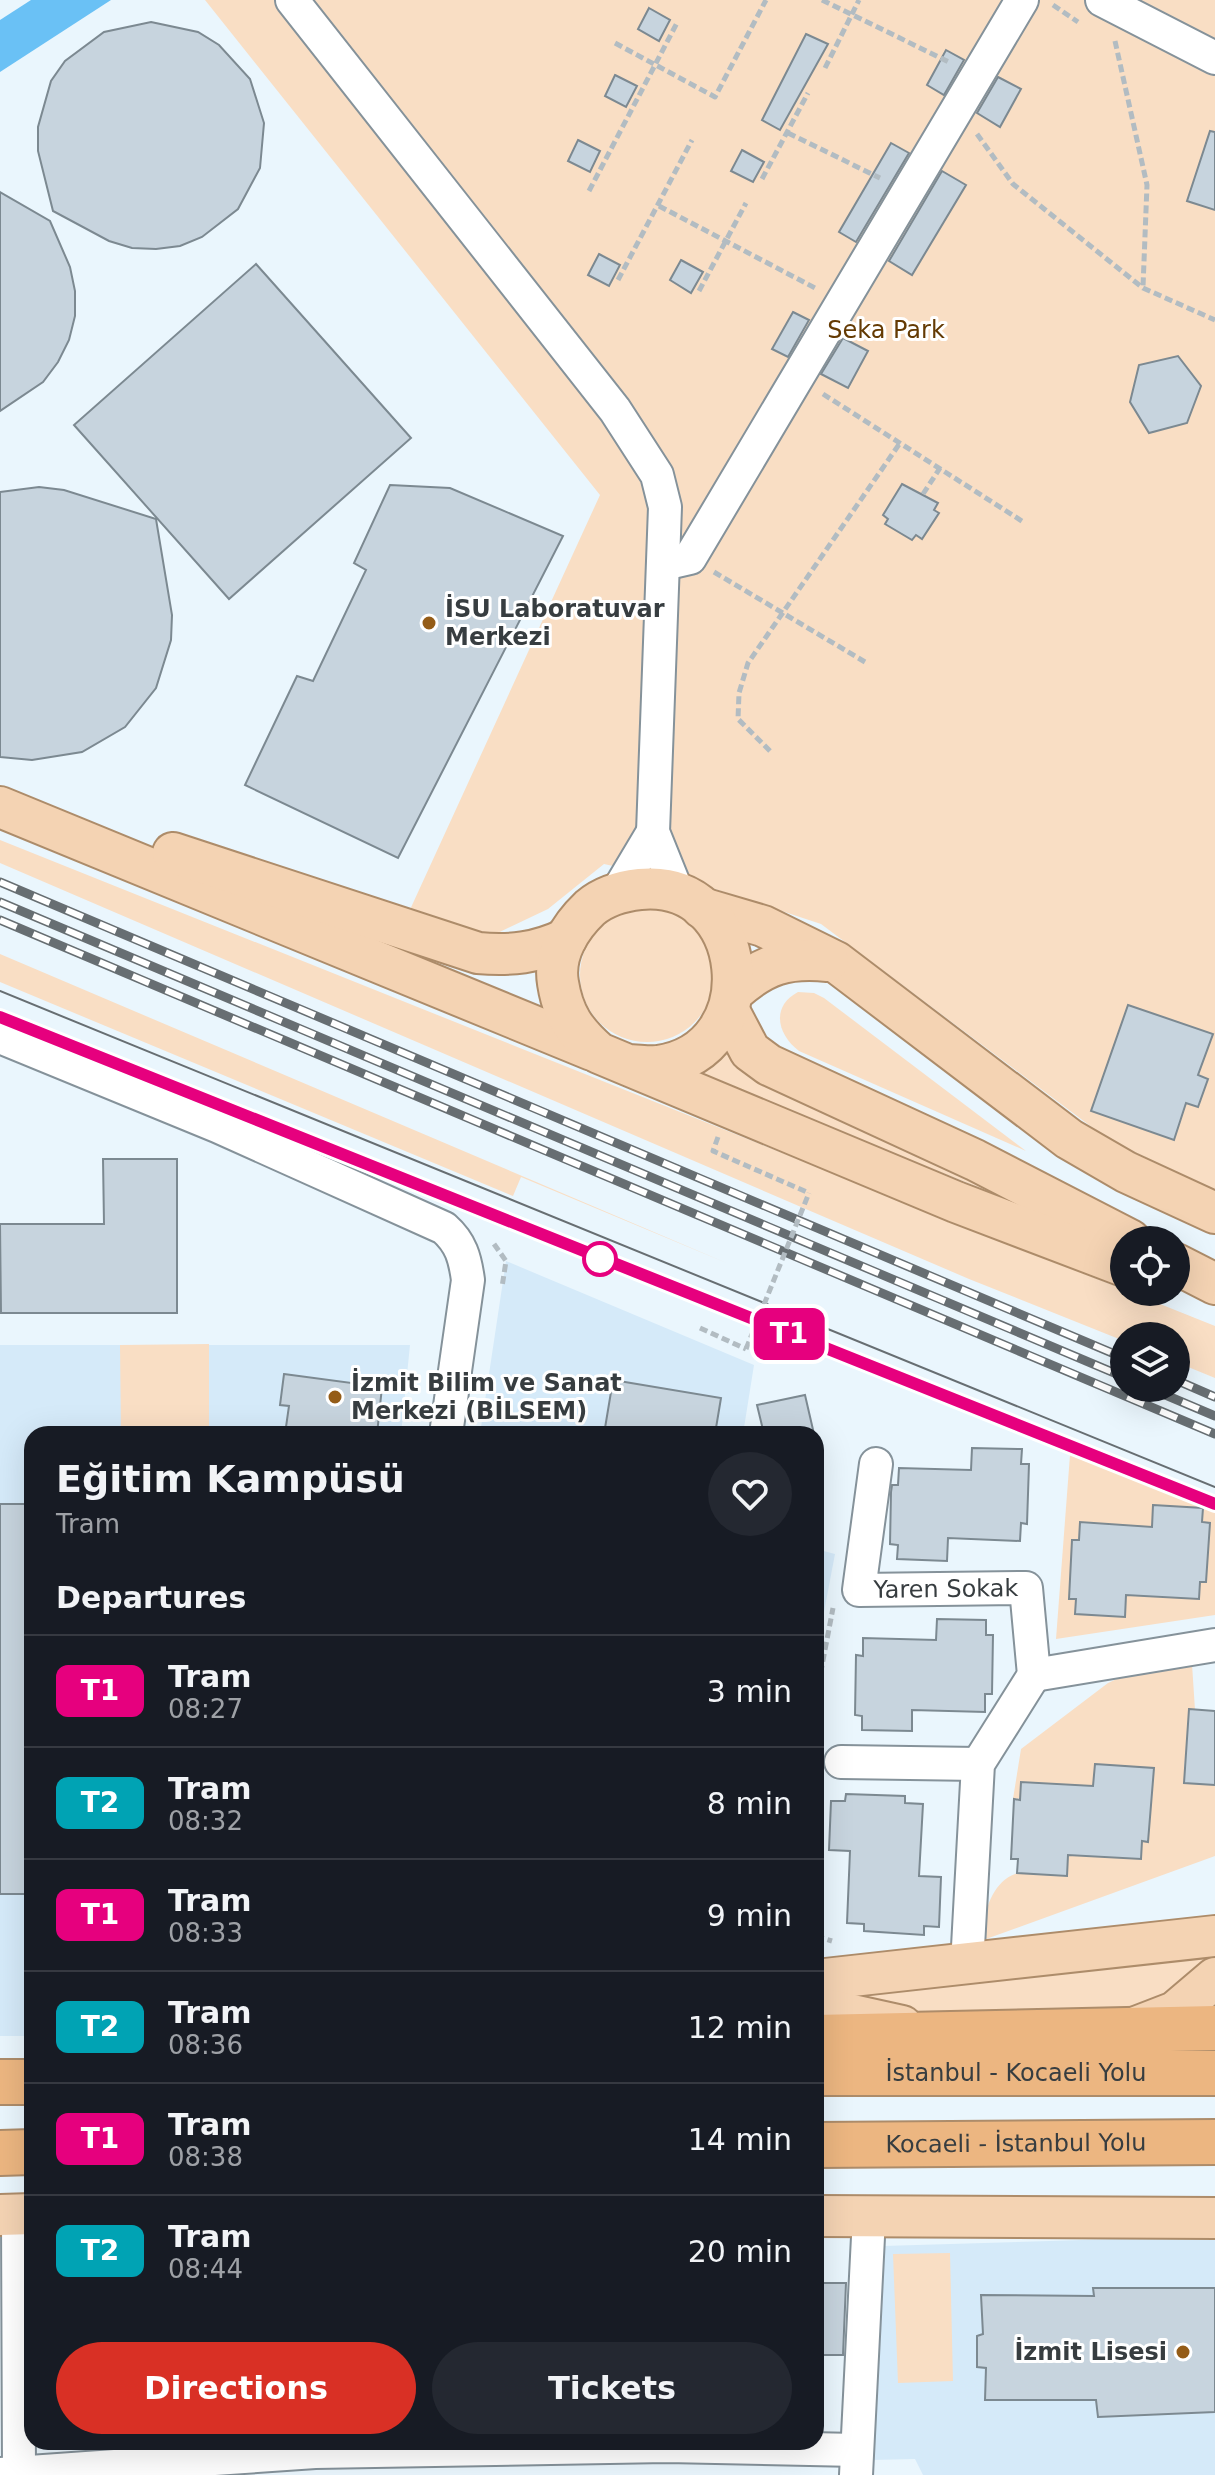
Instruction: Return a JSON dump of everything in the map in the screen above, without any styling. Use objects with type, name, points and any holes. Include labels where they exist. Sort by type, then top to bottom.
[{"type":"highway","points":[[824,2037],[1215,2028]]},
{"type":"highway","name":"İstanbul - Kocaeli Yolu","points":[[824,2073],[1215,2073]]},
{"type":"highway","points":[[0,2082],[24,2082]]},
{"type":"highway","name":"Kocaeli - İstanbul Yolu","points":[[824,2145],[1215,2142]]},
{"type":"highway","points":[[0,2153],[24,2152]]},
{"type":"main road","points":[[0,805],[119,835],[478,953],[515,955],[545,949],[566,939]]},
{"type":"main road","points":[[0,805],[956,1202],[1110,1261]]},
{"type":"main road","points":[[836,962],[799,958],[776,962],[755,972],[731,1002],[712,1037],[688,1056],[659,1066],[614,1059],[576,1033],[561,1006],[557,976],[566,939],[576,921],[597,902],[616,894],[650,888],[763,926],[836,962],[1018,1103],[1094,1155],[1215,1213]]},
{"type":"main road","points":[[690,901],[721,928],[732,954],[731,1002],[750,1051],[769,1065],[975,1160],[1110,1230]]},
{"type":"main road","points":[[1190,1271],[1215,1284]]},
{"type":"main road","points":[[1190,1290],[1215,1300]]},
{"type":"main road","points":[[824,1979],[1215,1936]]},
{"type":"main road","points":[[1129,2030],[1175,2012],[1215,1978]]},
{"type":"main road","points":[[824,2009],[941,2034]]},
{"type":"main road","points":[[824,2216],[1215,2218]]},
{"type":"street","points":[[292,0],[643,449],[657,475],[677,561],[653,832],[616,894]]},
{"type":"street","points":[[677,561],[799,378],[1022,0]]},
{"type":"street","points":[[1102,0],[1215,58]]},
{"type":"street","points":[[653,832],[690,901]]},
{"type":"street","points":[[0,1037],[429,1219],[457,1239],[465,1258],[468,1280],[447,1426]]},
{"type":"street","name":"Yaren Sokak","points":[[876,1464],[859,1590],[1026,1588],[1034,1675]]},
{"type":"street","points":[[967,1965],[978,1764],[1034,1675],[1215,1645]]},
{"type":"street","points":[[841,1762],[978,1764]]},
{"type":"street","points":[[17,2215],[9,2367],[25,2473],[282,2450]]},
{"type":"street","points":[[714,2450],[856,2462],[869,2217]]},
{"type":"path","points":[[615,43],[715,97],[766,0]]},
{"type":"path","points":[[822,0],[977,76]]},
{"type":"path","points":[[825,68],[859,0]]},
{"type":"path","points":[[589,191],[678,21]]},
{"type":"path","points":[[1114,44],[1147,185],[1143,288]]},
{"type":"path","points":[[762,179],[808,93]]},
{"type":"path","points":[[958,107],[1013,184],[1143,288],[1215,320]]},
{"type":"path","points":[[788,133],[909,193]]},
{"type":"path","points":[[618,280],[692,140]]},
{"type":"path","points":[[699,291],[746,203]]},
{"type":"path","points":[[659,206],[844,304]]},
{"type":"path","points":[[799,378],[1025,523]]},
{"type":"path","points":[[770,751],[738,719],[739,693],[748,663],[900,443]]},
{"type":"path","points":[[923,494],[940,468]]},
{"type":"path","points":[[677,561],[782,612],[865,662]]},
{"type":"path","points":[[700,1328],[746,1349],[809,1193],[713,1151]]},
{"type":"shaded area","points":[[506,1261],[754,1365],[744,1426],[481,1426]]},
{"type":"shaded area","points":[[0,1345],[410,1345],[402,1426],[24,1426],[24,2036],[0,2036]]},
{"type":"shaded area","points":[[824,1551],[835,1554],[824,1612]]},
{"type":"shaded area","points":[[1215,2236],[1215,2475],[923,2475],[915,2459],[872,2460],[883,2246]]},
{"type":"green space","name":"Seka Park","points":[[205,0],[1215,0],[1215,1190],[1109,1140],[821,924],[712,888],[604,864],[548,909],[483,940],[408,914],[600,495]]},
{"type":"green space","points":[[0,840],[1110,1284],[1110,1306],[1165,1306],[1215,1326],[1215,1378],[1190,1368],[1190,1322],[1110,1322],[1110,1335],[969,1279],[0,863]]},
{"type":"green space","points":[[647,908],[673,913],[694,928],[709,949],[714,975],[709,1001],[694,1022],[673,1037],[647,1042],[621,1037],[600,1022],[585,1001],[580,975],[585,949],[600,928],[621,913]]},
{"type":"green space","points":[[0,954],[729,1264],[521,1177],[513,1196],[0,982]]},
{"type":"green space","points":[[798,992],[814,993],[824,998],[1026,1151],[799,1051],[786,1037],[780,1021],[783,1005]]},
{"type":"green space","points":[[727,1053],[751,1079],[998,1188],[995,1194],[696,1074],[716,1064]]},
{"type":"green space","points":[[209,1344],[209,1426],[121,1426],[120,1345]]},
{"type":"green space","points":[[1070,1455],[1215,1512],[1215,1615],[1056,1639]]},
{"type":"green space","points":[[1192,1664],[1195,1710],[1189,1709],[1193,1752],[1186,1751],[1184,1768],[1215,1785],[1215,1856],[986,1939],[986,1911],[994,1892],[1007,1878],[1027,1872],[1067,1876],[1069,1849],[1148,1841],[1144,1799],[1152,1799],[1153,1783],[1093,1793],[1013,1799],[1021,1749],[1108,1683],[1145,1666]]},
{"type":"green space","points":[[1215,1953],[1200,1971],[1148,2012],[946,2026],[824,1991],[824,1988]]},
{"type":"green space","points":[[950,2253],[953,2381],[898,2383],[893,2254]]},
{"type":"water","points":[[31,0],[111,0],[0,72],[0,20]]},
{"type":"building","points":[[649,8],[670,20],[659,41],[638,29]]},
{"type":"building","points":[[151,22],[198,32],[219,45],[250,79],[264,123],[260,168],[238,209],[202,237],[180,246],[156,249],[132,248],[109,241],[53,211],[38,151],[38,127],[51,81],[65,61],[104,32]]},
{"type":"building","points":[[806,34],[828,44],[780,130],[762,120]]},
{"type":"building","points":[[946,50],[964,60],[944,95],[927,85]]},
{"type":"building","points":[[615,75],[637,86],[626,107],[605,96]]},
{"type":"building","points":[[998,77],[1021,89],[1000,127],[977,113]]},
{"type":"building","points":[[1210,131],[1215,132],[1215,210],[1187,201]]},
{"type":"building","points":[[578,140],[600,151],[590,172],[568,161]]},
{"type":"building","points":[[891,143],[909,153],[856,242],[839,232]]},
{"type":"building","points":[[742,150],[764,162],[753,182],[731,171]]},
{"type":"building","points":[[942,171],[966,185],[912,275],[889,261]]},
{"type":"building","points":[[0,192],[50,221],[70,267],[75,291],[75,316],[69,340],[43,382],[0,411]]},
{"type":"building","points":[[599,254],[620,265],[609,286],[588,275]]},
{"type":"building","points":[[681,260],[703,272],[691,293],[670,280]]},
{"type":"building","points":[[256,264],[411,438],[229,599],[74,425]]},
{"type":"building","points":[[793,312],[809,320],[788,357],[772,349]]},
{"type":"building","points":[[843,338],[868,351],[848,388],[821,374]]},
{"type":"building","points":[[1178,356],[1201,386],[1187,423],[1149,433],[1130,402],[1139,365]]},
{"type":"building","points":[[902,484],[938,503],[934,510],[939,513],[922,539],[916,535],[912,540],[885,524],[888,519],[883,515]]},
{"type":"building","name":"İSU Laboratuvar Merkezi","points":[[390,485],[450,488],[563,536],[398,858],[245,785],[297,676],[313,681],[366,570],[354,563]]},
{"type":"building","points":[[39,487],[64,490],[156,519],[172,615],[171,640],[156,688],[125,727],[82,752],[32,760],[0,757],[0,492]]},
{"type":"building","points":[[1128,1005],[1213,1034],[1198,1075],[1208,1079],[1198,1107],[1186,1103],[1174,1140],[1091,1111]]},
{"type":"building","points":[[103,1159],[177,1159],[177,1313],[1,1313],[0,1224],[104,1224]]},
{"type":"building","name":"İzmit Bilim ve Sanat Merkezi (BİLSEM)","points":[[284,1374],[382,1387],[378,1426],[286,1426],[289,1406],[280,1405]]},
{"type":"building","points":[[613,1380],[721,1398],[716,1426],[605,1426]]},
{"type":"building","points":[[805,1395],[812,1426],[762,1426],[757,1405]]},
{"type":"building","points":[[972,1448],[1022,1449],[1021,1464],[1029,1464],[1027,1524],[1021,1523],[1020,1541],[948,1538],[947,1561],[897,1559],[898,1545],[890,1544],[891,1492],[892,1485],[898,1485],[899,1468],[971,1470]]},
{"type":"building","points":[[0,1504],[24,1504],[24,1894],[0,1894]]},
{"type":"building","points":[[1153,1505],[1203,1508],[1202,1522],[1210,1523],[1206,1582],[1200,1582],[1199,1599],[1126,1595],[1125,1617],[1075,1614],[1076,1599],[1069,1599],[1072,1540],[1079,1540],[1080,1522],[1152,1527]]},
{"type":"building","points":[[937,1619],[986,1620],[986,1635],[993,1635],[992,1694],[985,1694],[985,1712],[912,1710],[912,1731],[862,1730],[862,1716],[855,1715],[856,1655],[863,1656],[863,1638],[936,1640]]},
{"type":"building","points":[[1189,1709],[1215,1711],[1215,1785],[1184,1783]]},
{"type":"building","points":[[1095,1764],[1154,1768],[1148,1842],[1142,1841],[1141,1859],[1068,1855],[1067,1876],[1017,1873],[1018,1859],[1011,1859],[1014,1799],[1020,1800],[1021,1782],[1093,1786]]},
{"type":"building","points":[[846,1794],[905,1796],[905,1803],[923,1804],[919,1876],[941,1877],[939,1927],[924,1926],[924,1935],[864,1931],[864,1924],[847,1923],[850,1851],[829,1850],[831,1801],[845,1801]]},
{"type":"building","points":[[824,2283],[846,2283],[843,2355],[824,2355]]},
{"type":"building","points":[[1093,2288],[1215,2288],[1215,2412],[1098,2417],[1096,2400],[985,2400],[986,2368],[977,2367],[977,2336],[983,2334],[981,2295],[1094,2296]]},
{"type":"tram line","points":[[0,991],[1215,1487]]},
{"type":"tram line","points":[[0,1017],[1215,1504]]},
{"type":"tram line","name":"T1","points":[[0,1017],[1215,1504]]},
{"type":"railway","points":[[0,882],[1110,1352]]},
{"type":"railway","points":[[0,902],[1110,1371]]},
{"type":"railway","points":[[0,920],[1215,1434]]},
{"type":"railway","points":[[1190,1386],[1215,1397]]},
{"type":"railway","points":[[1182,1402],[1215,1416]]},
{"type":"place","name":"İSU Laboratuvar Merkezi","points":[[429,623]]},
{"type":"place","name":"İzmit Bilim ve Sanat Merkezi (BİLSEM)","points":[[335,1397]]},
{"type":"place","name":"İzmit Lisesi","points":[[1183,2352]]}]
